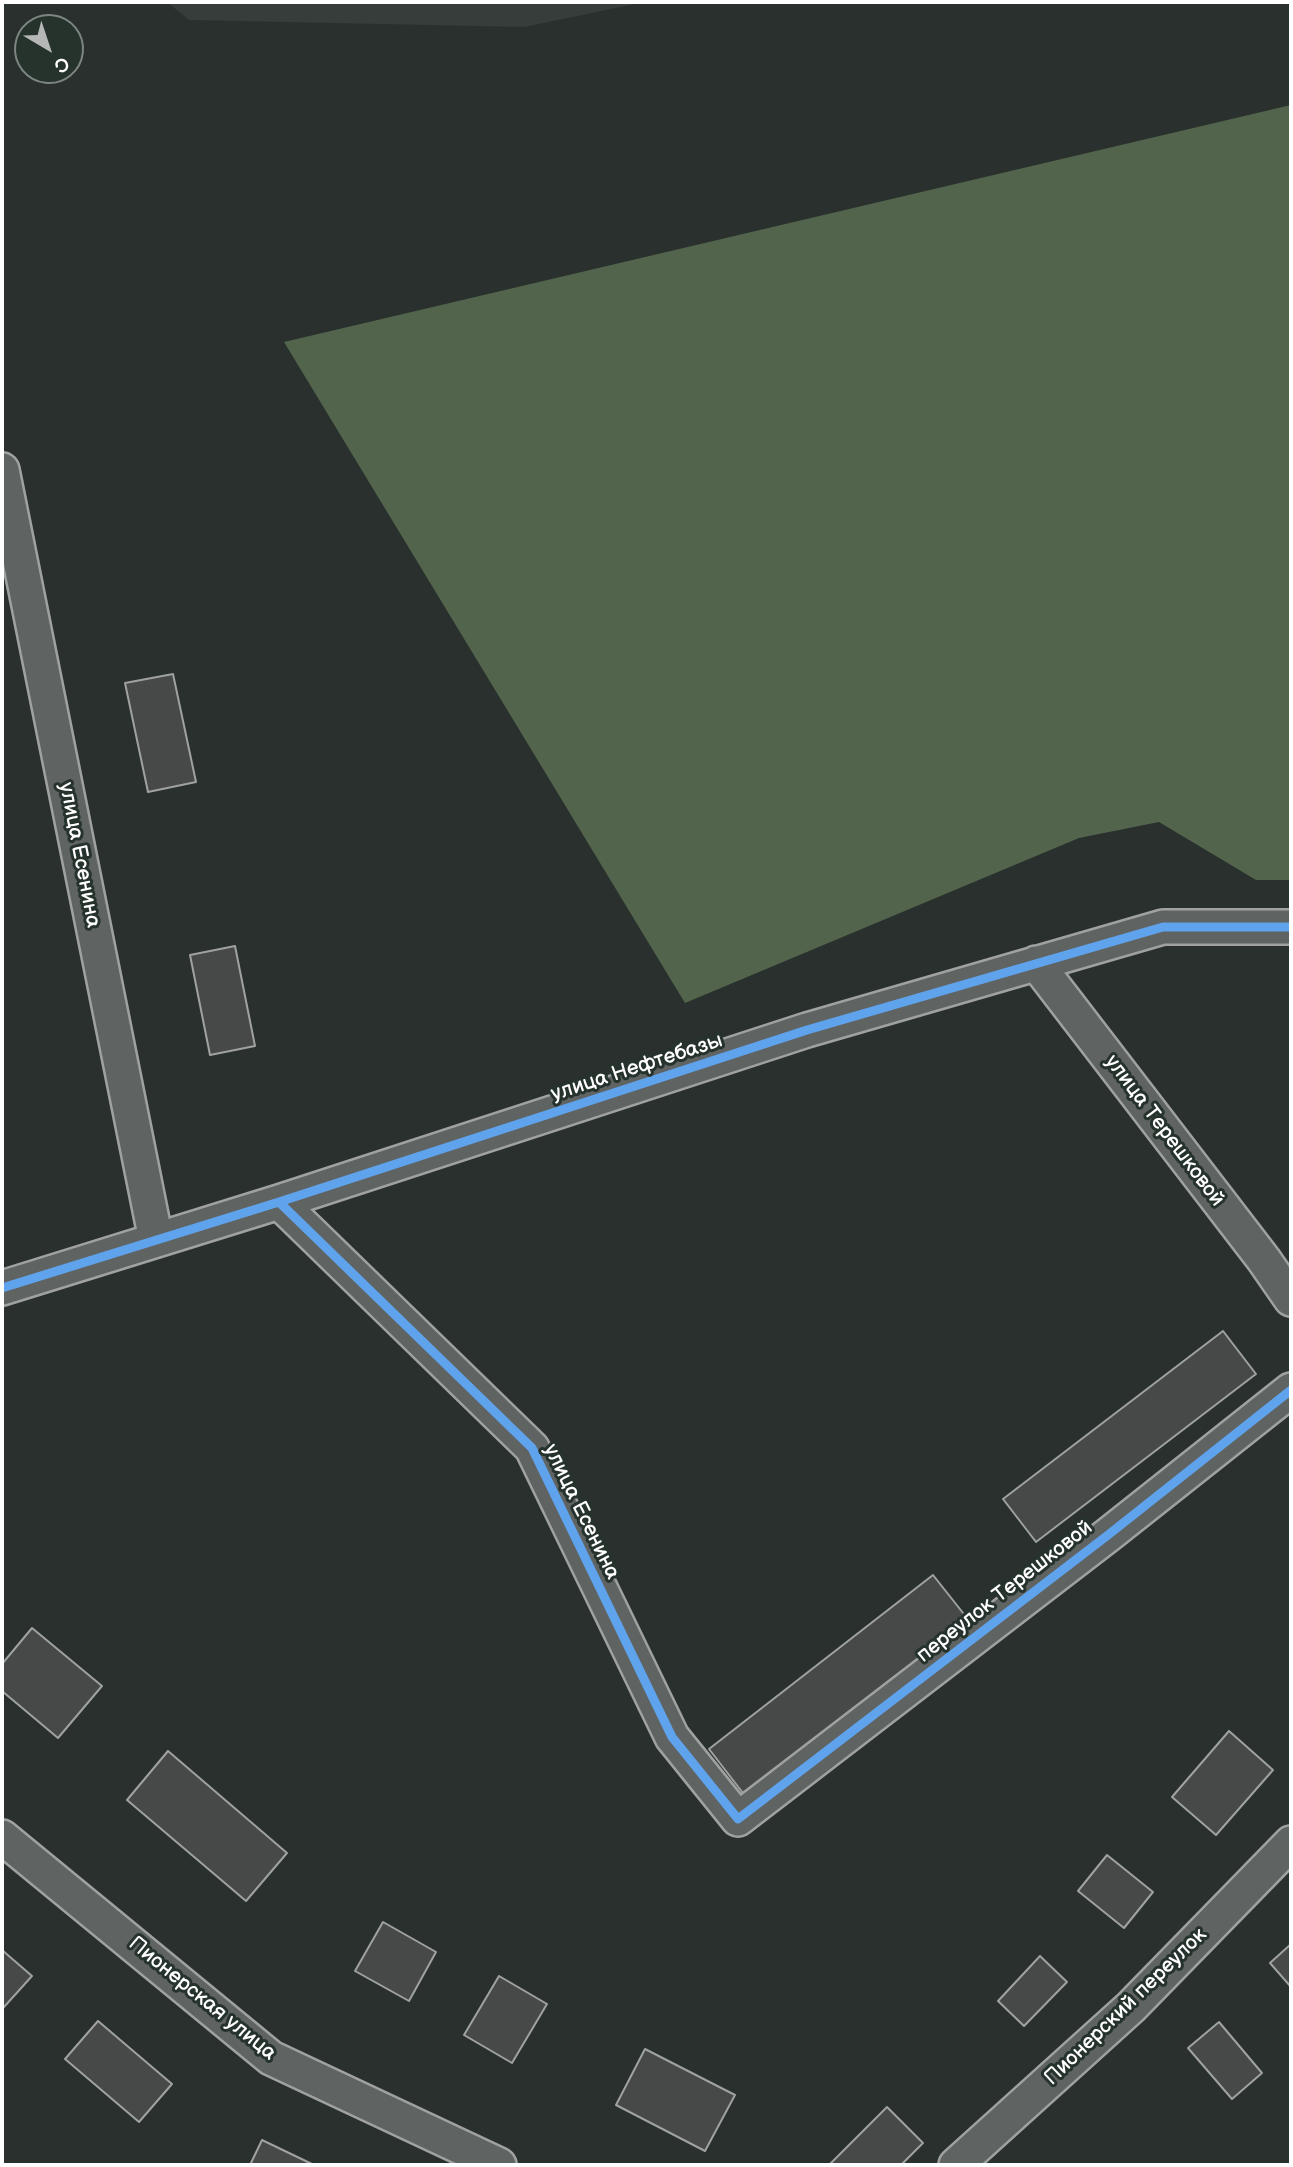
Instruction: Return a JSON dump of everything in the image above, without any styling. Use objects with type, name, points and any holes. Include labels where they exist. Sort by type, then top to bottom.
[{"type":"street","name":"улица Есенина","points":[[2,470],[156,1240]]},
{"type":"street","name":"улица Нефтебазы","points":[[2,1288],[279,1202],[807,1030],[1163,927],[1291,927]]},
{"type":"street","name":"улица Терешковой","points":[[1036,963],[1291,1300]]},
{"type":"street","name":"улица Есенина","points":[[279,1202],[532,1448],[672,1737],[738,1819]]},
{"type":"street","name":"переулок Терешковой","points":[[738,1819],[1289,1395]]},
{"type":"street","name":"Пионерская улица","points":[[2,1837],[271,2058],[499,2165]]},
{"type":"street","name":"Пионерский переулок","points":[[956,2165],[1131,2007],[1291,1843]]},
{"type":"shaded area","points":[[167,2],[645,2],[524,27],[189,20]]},
{"type":"green space","points":[[1291,105],[1291,880],[1256,880],[1159,822],[1079,838],[685,1003],[284,342]]},
{"type":"building","points":[[173,674],[196,782],[148,792],[125,683]]},
{"type":"building","points":[[235,946],[255,1046],[210,1055],[190,955]]},
{"type":"building","points":[[1223,1331],[1256,1374],[1036,1542],[1003,1499]]},
{"type":"building","points":[[933,1575],[971,1623],[746,1797],[709,1749]]},
{"type":"building","points":[[32,1628],[102,1686],[58,1738],[2,1691],[2,1664]]},
{"type":"building","points":[[1229,1731],[1273,1770],[1216,1835],[1172,1797]]},
{"type":"building","points":[[168,1751],[287,1853],[246,1901],[127,1800]]},
{"type":"building","points":[[1107,1855],[1153,1892],[1124,1928],[1078,1891]]},
{"type":"building","points":[[383,1922],[436,1952],[409,2001],[355,1971]]},
{"type":"building","points":[[1291,1944],[1291,1987],[1270,1963]]},
{"type":"building","points":[[2,1950],[32,1976],[4,2007],[2,2005]]},
{"type":"building","points":[[1040,1956],[1067,1982],[1024,2026],[998,2001]]},
{"type":"building","points":[[499,1976],[547,2004],[512,2063],[464,2035]]},
{"type":"building","points":[[98,2021],[172,2084],[139,2122],[65,2059]]},
{"type":"building","points":[[1219,2022],[1262,2073],[1232,2099],[1188,2048]]},
{"type":"building","points":[[645,2049],[735,2095],[705,2151],[616,2105]]},
{"type":"building","points":[[887,2107],[923,2143],[901,2165],[829,2165]]},
{"type":"building","points":[[262,2140],[314,2165],[250,2165]]},
{"type":"cycle path","points":[[2,1288],[279,1202],[807,1030],[1163,927],[1291,927]]},
{"type":"cycle path","points":[[279,1202],[532,1448],[672,1737],[738,1819],[1108,1535],[1291,1390]]}]
